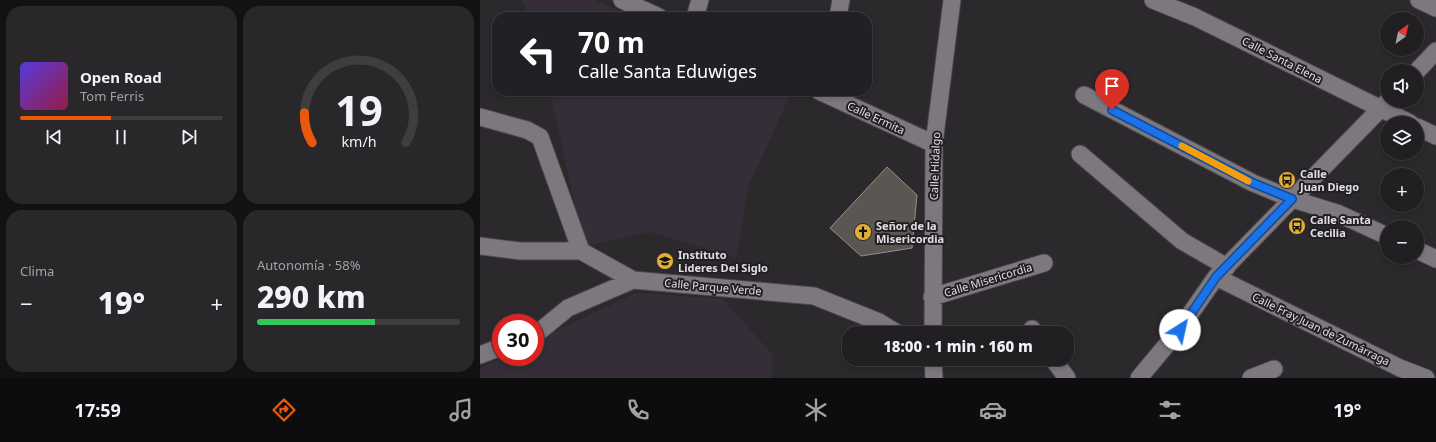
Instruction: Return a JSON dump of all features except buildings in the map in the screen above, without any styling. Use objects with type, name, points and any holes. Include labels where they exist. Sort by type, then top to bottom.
[{"type":"street","points":[[622,0],[648,12]]},
{"type":"street","points":[[696,12],[700,0]]},
{"type":"street","points":[[839,12],[841,0]]},
{"type":"street","name":"Calle Hidalgo","points":[[933,326],[934,144],[952,0]]},
{"type":"street","name":"Calle Santa Elena","points":[[1153,0],[1195,16],[1380,103]]},
{"type":"street","points":[[1419,0],[1436,8]]},
{"type":"street","points":[[1424,64],[1436,51]]},
{"type":"street","points":[[1084,95],[1253,183],[1292,199],[1337,213],[1380,233]]},
{"type":"street","name":"Calle Ermita","points":[[831,96],[934,144]]},
{"type":"street","points":[[1139,378],[1180,330],[1222,272],[1381,108]]},
{"type":"street","name":"Calle Santa Elena","points":[[1388,108],[1400,116]]},
{"type":"street","points":[[480,117],[527,130],[540,137],[581,251]]},
{"type":"street","points":[[1424,130],[1436,136]]},
{"type":"street","name":"Calle Fray Juan de Zumárraga","points":[[1080,154],[1182,241],[1222,272],[1400,368],[1426,378]]},
{"type":"street","points":[[480,246],[520,251],[581,251],[633,280]]},
{"type":"street","points":[[1424,253],[1436,258]]},
{"type":"street","name":"Calle Misericordia","points":[[932,297],[1044,263]]},
{"type":"street","name":"Calle Parque Verde","points":[[544,328],[568,308],[633,280],[814,296],[886,326]]},
{"type":"street","points":[[480,355],[492,350]]},
{"type":"street","points":[[933,366],[934,378]]},
{"type":"street","points":[[1058,366],[1067,378]]},
{"type":"street","points":[[1251,378],[1274,369]]},
{"type":"shaded area","points":[[522,0],[595,0],[621,12],[527,12]]},
{"type":"shaded area","points":[[551,96],[790,96],[748,187],[736,257],[649,232],[584,246]]},
{"type":"shaded area","points":[[636,293],[723,299],[773,355],[771,378],[480,378],[480,368],[492,362],[492,366],[544,366],[544,337]]},
{"type":"slow traffic","points":[[1182,146],[1248,181]]},
{"type":"place","name":"Calle Juan Diego","points":[[1287,180]]},
{"type":"place","name":"Calle Santa Cecilia","points":[[1297,226]]},
{"type":"place","name":"Señor de la Misericordia","points":[[863,232]]},
{"type":"place","name":"Instituto Lideres Del Siglo","points":[[665,261]]},
{"type":"route","points":[[1112,110],[1253,183],[1292,199],[1216,277],[1180,330]]}]
